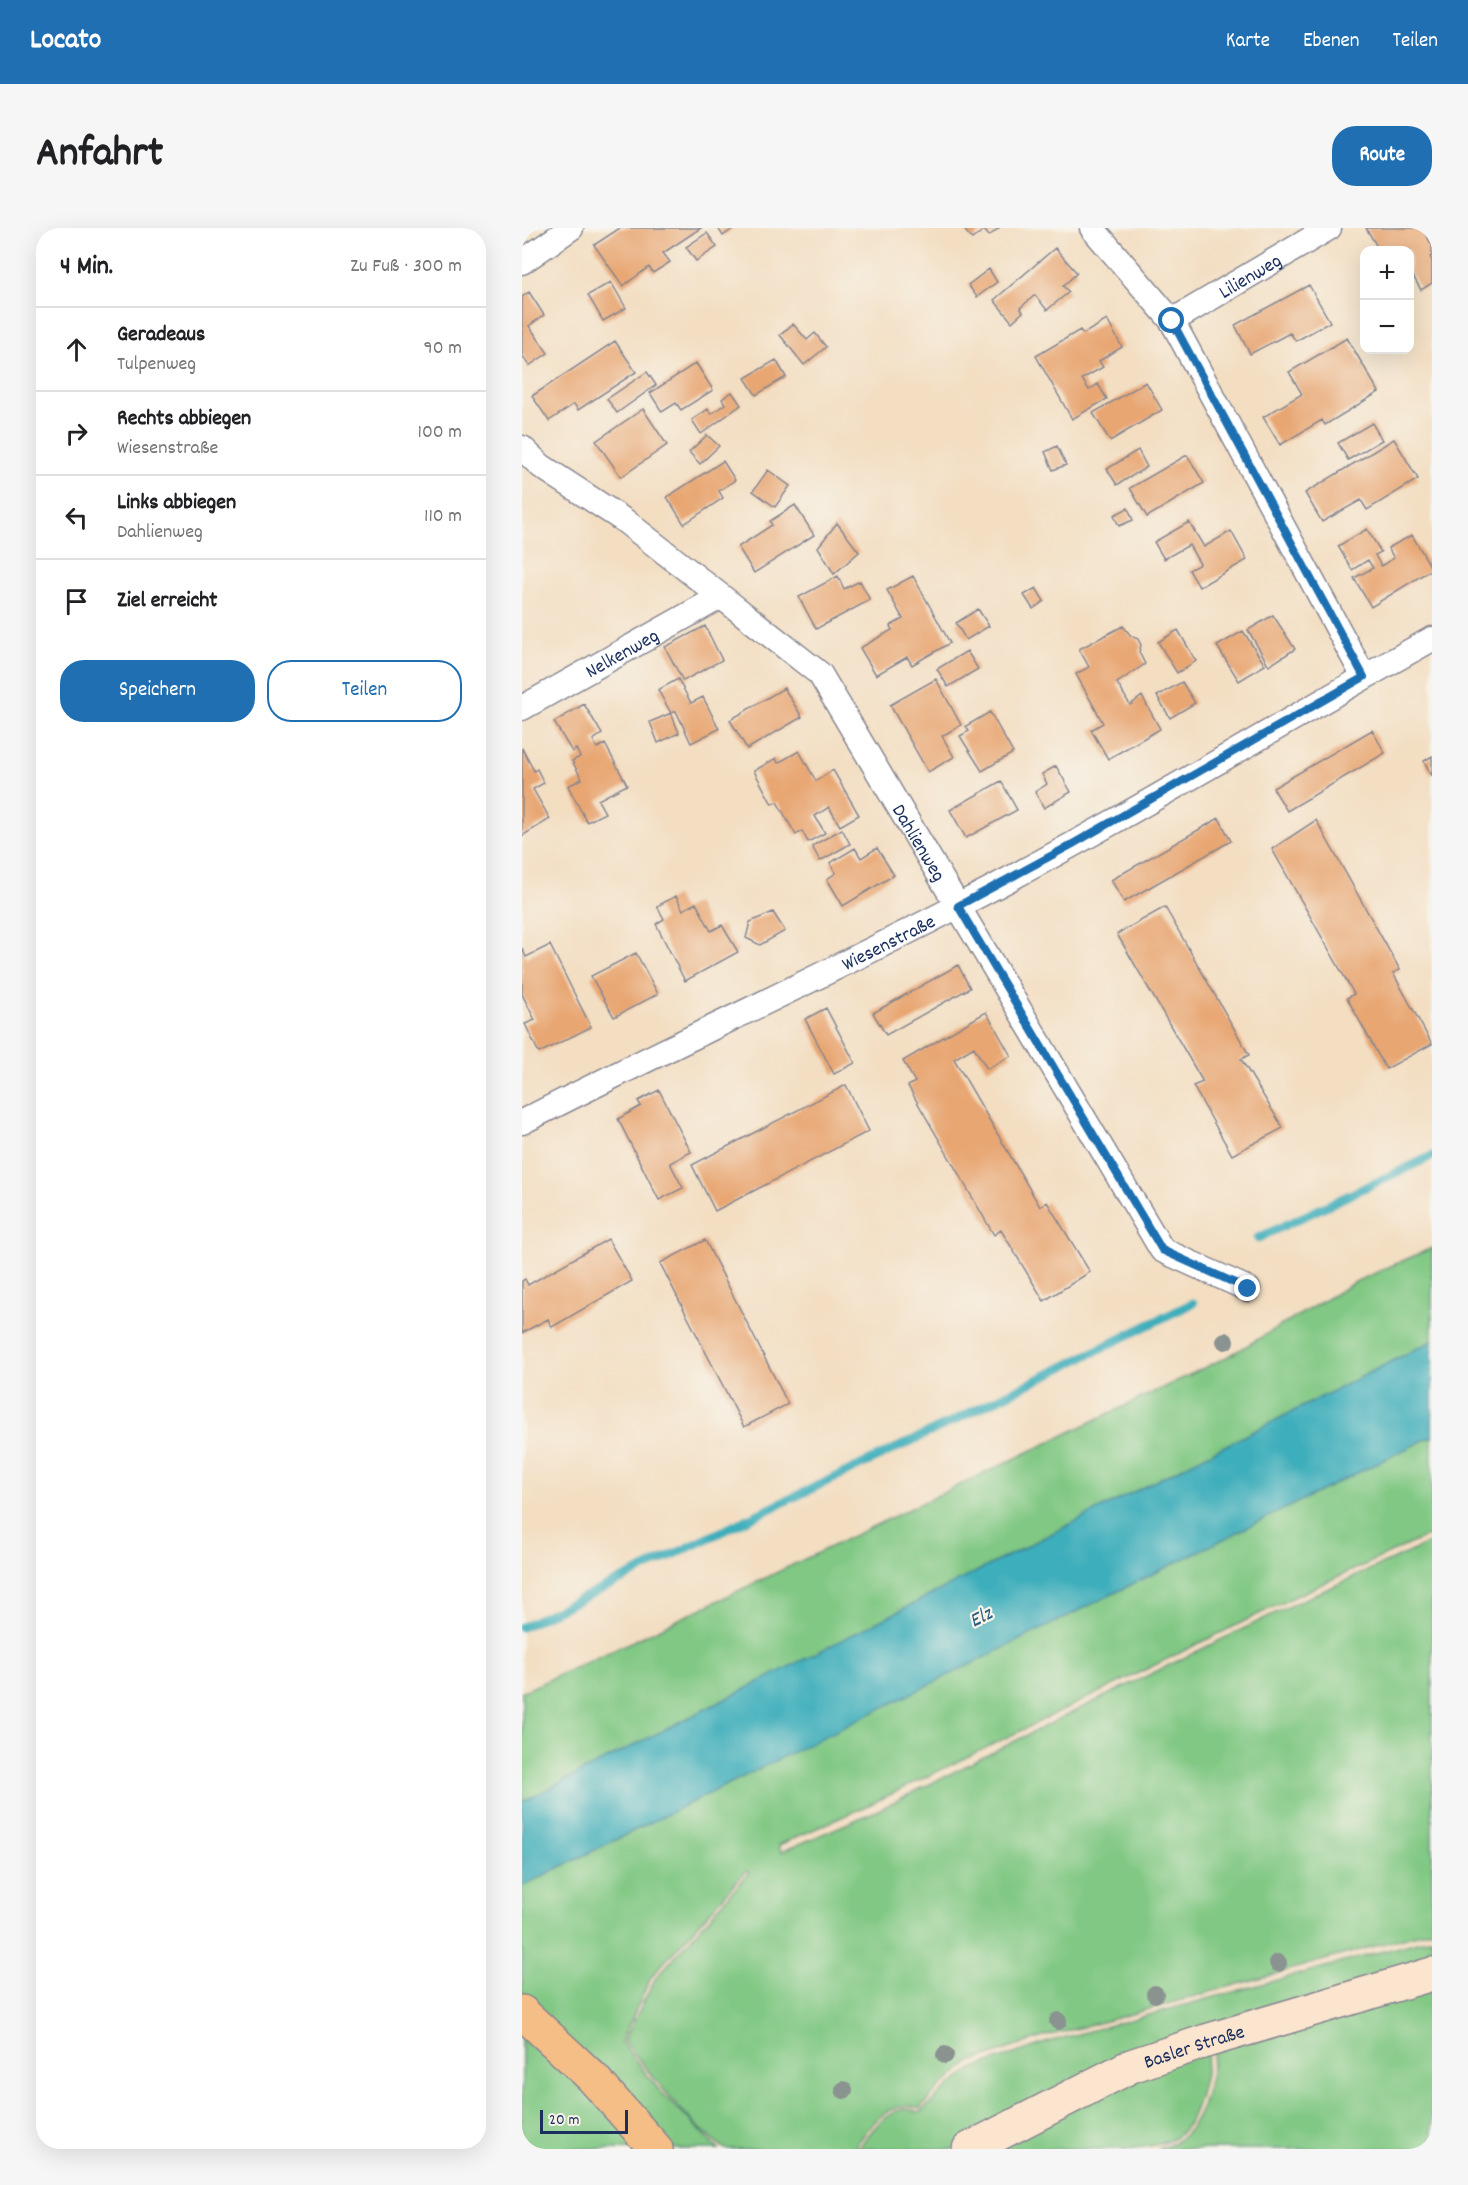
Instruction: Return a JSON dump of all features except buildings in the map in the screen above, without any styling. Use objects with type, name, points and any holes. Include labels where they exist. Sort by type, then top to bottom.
[{"type":"main road","points":[[524,2013],[592,2077],[656,2149]]},
{"type":"street","points":[[522,262],[571,228]]},
{"type":"street","points":[[1092,228],[1172,321],[1364,677]]},
{"type":"street","name":"Lilienweg","points":[[1172,321],[1329,228]]},
{"type":"street","name":"Dahlienweg","points":[[522,448],[541,466],[625,521],[820,674],[1162,1250],[1248,1289]]},
{"type":"street","name":"Nelkenweg","points":[[522,708],[720,597]]},
{"type":"street","name":"Wiesenstraße","points":[[522,1122],[645,1059],[958,906],[1071,845],[1432,639]]},
{"type":"street","name":"Basler Straße","points":[[969,2149],[1021,2120],[1131,2066],[1206,2041],[1432,1974]]},
{"type":"green space","points":[[1432,1248],[1432,1341],[522,1802],[522,1692],[1229,1356],[1357,1281]]},
{"type":"green space","points":[[1432,1436],[1432,1534],[1298,1595],[873,1803],[779,1845],[781,1852],[876,1811],[1300,1601],[1432,1542],[1432,1930],[1043,2037],[971,2062],[939,2088],[920,2109],[897,2107],[882,2116],[869,2128],[854,2149],[725,2149],[697,2126],[624,2041],[655,1979],[749,1873],[746,1871],[651,1977],[621,2042],[660,2091],[719,2149],[522,2149],[522,1886]]},
{"type":"green space","points":[[1432,1938],[1432,1966],[1212,2032],[1202,2089],[1197,2104],[1185,2129],[1176,2137],[1165,2142],[1126,2149],[858,2149],[884,2118],[898,2110],[906,2109],[920,2113],[942,2092],[974,2068],[1045,2043]]},
{"type":"green space","points":[[1432,1982],[1432,2149],[1158,2149],[1175,2142],[1193,2125],[1204,2100],[1215,2048]]},
{"type":"water","name":"Elz","points":[[1432,1341],[1432,1436],[522,1886],[522,1802]]},
{"type":"waterway","points":[[1258,1238],[1432,1156]]},
{"type":"waterway","points":[[522,1627],[951,1422],[1193,1303]]},
{"type":"route","points":[[1172,321],[1364,677],[1071,845],[958,906],[1162,1250],[1248,1289]]}]
